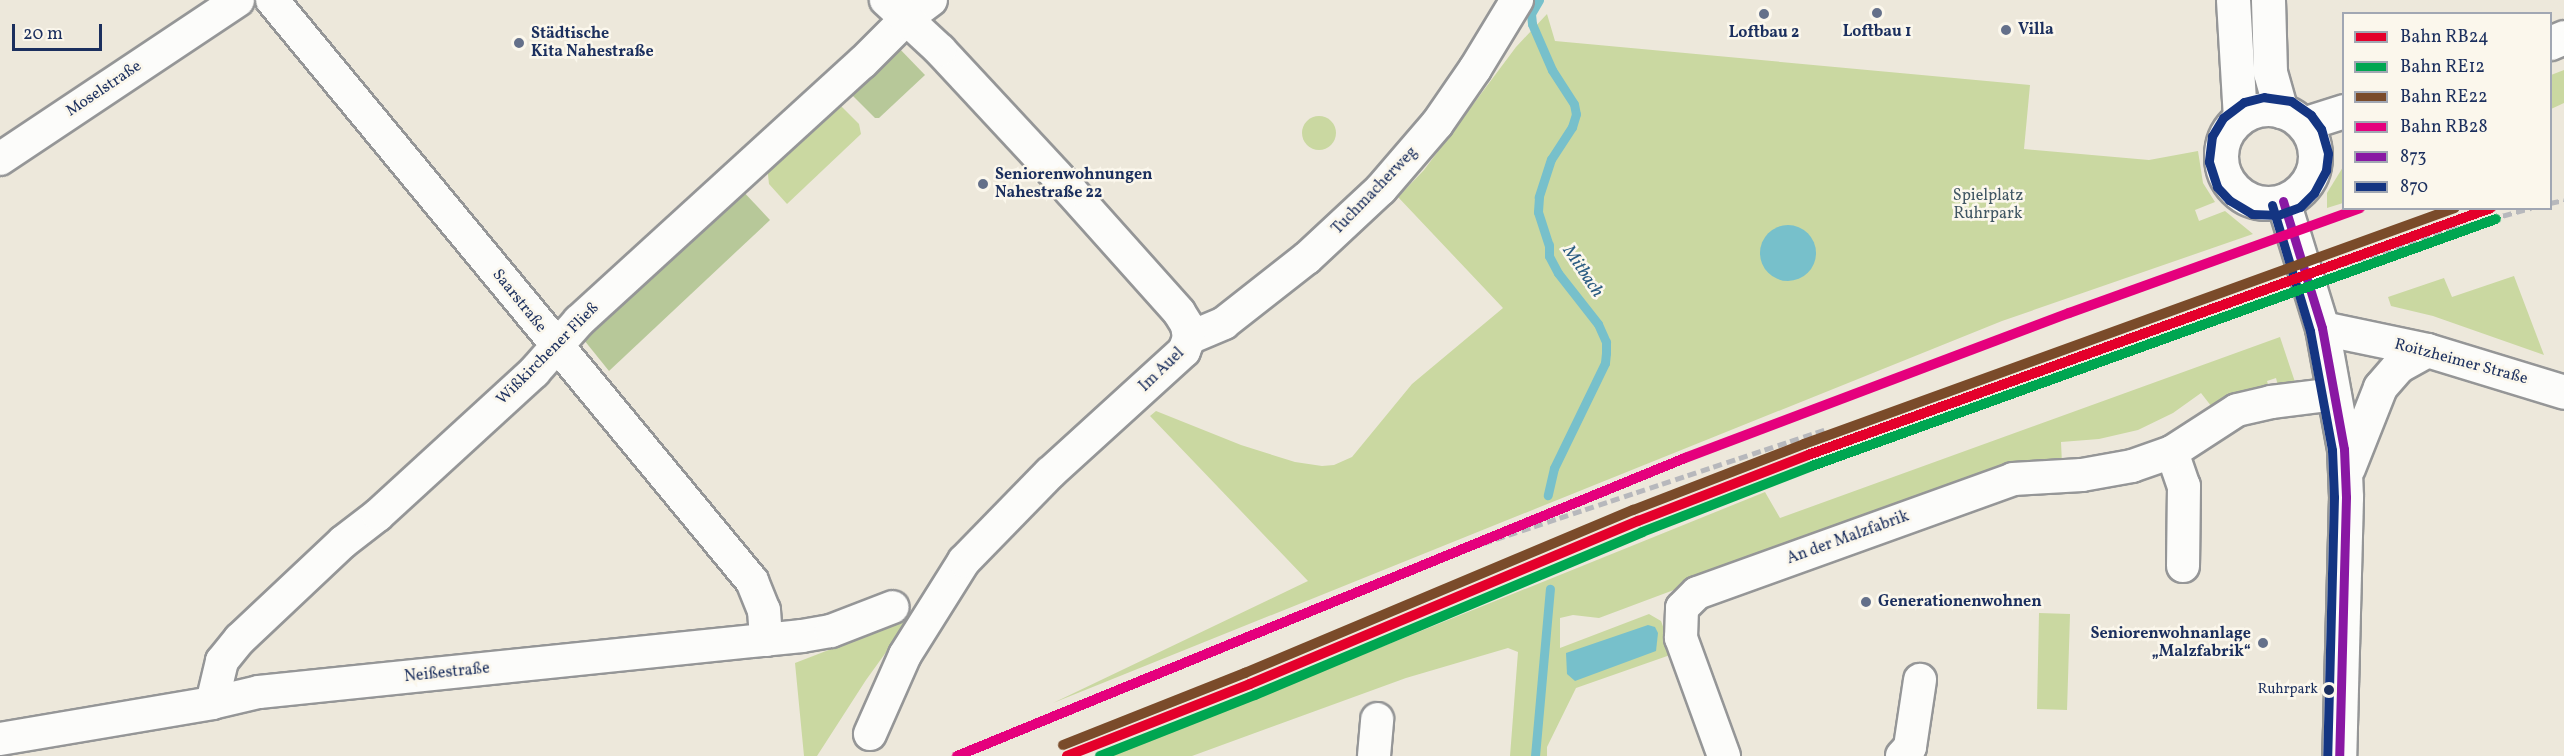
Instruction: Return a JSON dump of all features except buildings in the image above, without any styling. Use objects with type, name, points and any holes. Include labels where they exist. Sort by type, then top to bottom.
[{"type":"street","name":"Moselstraße","points":[[0,159],[238,0]]},
{"type":"street","name":"Saarstraße","points":[[272,0],[556,347],[752,581],[764,610],[766,640]]},
{"type":"street","name":"Tuchmacherweg","points":[[1189,338],[1224,322],[1241,310],[1307,258],[1381,189],[1437,124],[1475,69],[1517,0]]},
{"type":"street","points":[[2233,0],[2240,118]]},
{"type":"street","points":[[2268,0],[2270,72],[2292,117],[2312,138],[2316,155],[2313,171],[2306,186],[2283,201],[2266,203],[2250,200],[2236,191],[2226,177],[2221,161],[2222,145],[2229,130],[2240,118],[2260,110],[2292,117],[2342,111]]},
{"type":"street","name":"Wißkirchener Fließ","points":[[212,703],[222,661],[240,639],[344,542],[378,515],[525,380],[579,321],[862,63],[908,6]]},
{"type":"street","name":"Im Auel","points":[[870,734],[905,655],[964,561],[1050,473],[1184,351],[1189,338],[1187,325],[1172,304],[967,79],[908,6]]},
{"type":"street","points":[[2316,155],[2342,135]]},
{"type":"street","points":[[2283,201],[2322,328],[2335,394],[2346,472],[2339,756]]},
{"type":"street","name":"Roitzheimer Straße","points":[[2322,328],[2427,350],[2564,392]]},
{"type":"street","points":[[2346,472],[2380,387],[2398,366],[2427,350]]},
{"type":"street","name":"An der Malzfabrik","points":[[1724,756],[1681,638],[1682,608],[1697,593],[2013,479],[2108,472],[2172,452],[2237,410],[2271,402],[2335,394]]},
{"type":"street","points":[[2172,452],[2184,486],[2183,566]]},
{"type":"street","name":"Neißestraße","points":[[0,739],[212,703],[259,692],[766,640],[831,631],[893,607]]},
{"type":"street","points":[[1902,756],[1910,747],[1920,680]]},
{"type":"street","points":[[1374,756],[1377,719]]},
{"type":"green space","name":"Spielplatz Ruhrpark","points":[[1547,14],[1555,41],[2030,85],[2024,149],[2149,160],[2198,151],[2203,183],[2215,202],[2195,210],[2199,221],[2225,211],[2253,234],[2002,321],[1053,703],[1308,581],[1150,416],[1156,411],[1241,445],[1295,462],[1322,466],[1334,465],[1352,457],[1412,384],[1503,308],[1398,197],[1424,170],[1516,47]]},
{"type":"green space","points":[[894,43],[925,75],[879,118],[875,118],[849,92]]},
{"type":"green space","points":[[2564,70],[2564,103],[2552,109],[2552,75]]},
{"type":"green space","points":[[837,102],[859,124],[861,134],[787,204],[769,184],[767,166]]},
{"type":"green space","points":[[1319,116],[1331,121],[1336,133],[1331,145],[1319,150],[1307,145],[1302,133],[1307,121]]},
{"type":"green space","points":[[2342,169],[2342,203],[2327,208],[2327,193]]},
{"type":"green space","points":[[739,187],[770,220],[609,371],[584,340],[584,331]]},
{"type":"green space","points":[[2514,276],[2544,355],[2433,316],[2391,306],[2388,297],[2444,278],[2452,297]]},
{"type":"green space","points":[[2280,337],[2296,385],[2279,390],[2276,378],[2267,381],[2270,391],[2215,411],[2201,393],[2173,413],[2138,430],[2099,439],[2061,442],[2062,464],[1973,478],[1599,618],[1573,615],[1560,618],[1560,648],[1649,614],[1661,621],[1673,654],[1576,688],[1547,747],[1547,756],[1510,756],[1518,652],[1508,648],[1406,678],[1192,756],[1112,756],[1765,492],[1780,518]]},
{"type":"green space","points":[[901,607],[910,619],[866,680],[817,756],[804,756],[795,663],[852,641],[878,628]]},
{"type":"green space","points":[[2039,613],[2070,614],[2067,710],[2037,709]]},
{"type":"water","points":[[1783,225],[1793,225],[1808,233],[1814,242],[1816,253],[1814,264],[1808,273],[1793,281],[1783,281],[1772,276],[1765,269],[1760,258],[1760,248],[1765,237],[1772,230]]},
{"type":"water","points":[[1648,625],[1655,627],[1658,633],[1656,651],[1575,681],[1567,674],[1566,653]]},
{"type":"waterway","name":"Mitbach","points":[[1539,0],[1531,14],[1532,24],[1552,70],[1574,104],[1576,114],[1572,127],[1551,159],[1539,197],[1538,212],[1549,245],[1549,256],[1558,273],[1598,324],[1606,342],[1605,363],[1554,468],[1548,495]]},
{"type":"waterway","name":"Mitbach","points":[[1535,756],[1550,589]]},
{"type":"railway","points":[[2552,203],[2564,200]]},
{"type":"railway","points":[[2292,280],[2451,230],[2524,210]]},
{"type":"railway","points":[[1457,552],[1827,429]]},
{"type":"rail line","name":"RB28","points":[[957,756],[1685,458],[2069,313],[2354,210]]},
{"type":"rail line","name":"RE22","points":[[1063,745],[1245,673],[1633,510],[1804,444],[2449,210]]},
{"type":"rail line","name":"RB24","points":[[1067,756],[1250,684],[1638,521],[1808,455],[2485,210]]},
{"type":"rail line","name":"RE12","points":[[1100,756],[1255,695],[1642,532],[1812,466],[2496,219]]},
{"type":"transit line","name":"870","points":[[2328,153],[2321,129],[2311,115],[2291,101],[2264,97],[2244,102],[2223,118],[2212,136],[2209,162],[2217,187],[2229,200],[2252,214],[2278,215],[2300,207],[2314,193],[2326,170],[2328,154]]},
{"type":"transit line","name":"873","points":[[2283,201],[2322,328],[2344,449],[2346,497],[2339,756]]},
{"type":"transit line","name":"870","points":[[2272,205],[2310,331],[2332,450],[2334,497],[2327,756]]},
{"type":"place","name":"Loftbau 1","points":[[1877,13]]},
{"type":"place","name":"Loftbau 2","points":[[1764,14]]},
{"type":"place","name":"Villa","points":[[2006,30]]},
{"type":"place","name":"Städtische Kita Nahestraße","points":[[519,43]]},
{"type":"place","name":"Seniorenwohnungen Nahestraße 22","points":[[983,184]]},
{"type":"place","name":"Generationenwohnen","points":[[1866,602]]},
{"type":"place","name":"Seniorenwohnanlage „Malzfabrik“","points":[[2263,643]]},
{"type":"place","name":"Ruhrpark","points":[[2329,690]]}]
